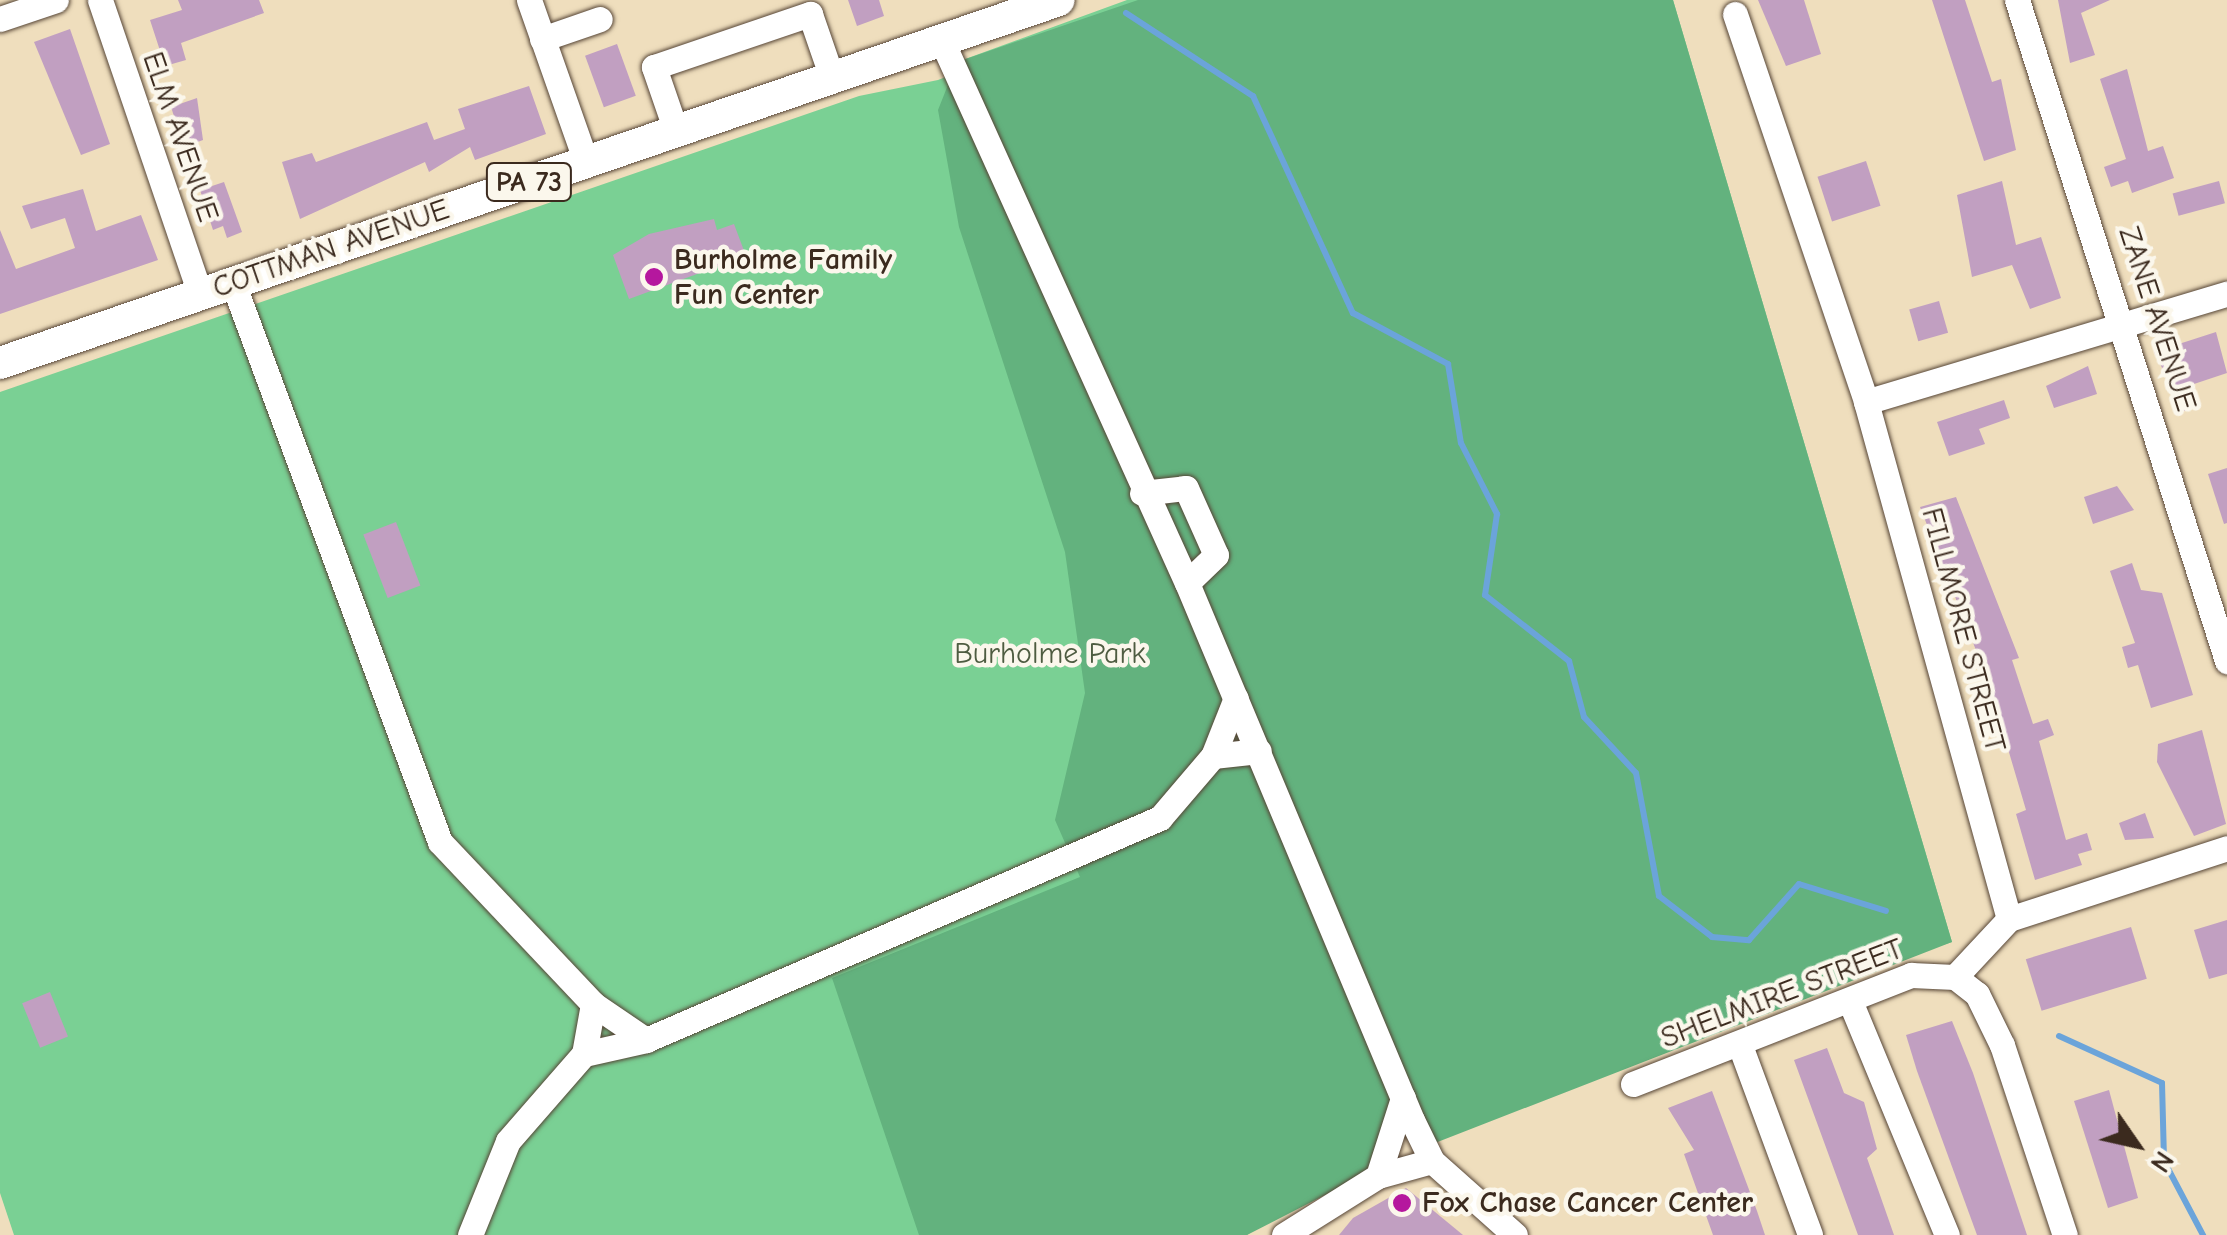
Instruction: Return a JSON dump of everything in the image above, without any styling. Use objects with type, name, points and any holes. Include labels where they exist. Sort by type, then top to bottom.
[{"type":"main road","name":"COTTMAN AVENUE","points":[[0,363],[1058,0]]},
{"type":"street","points":[[0,19],[56,0]]},
{"type":"street","name":"ELM AVENUE","points":[[100,0],[200,294]]},
{"type":"street","points":[[529,0],[586,162]]},
{"type":"street","name":"ZANE AVENUE","points":[[2016,0],[2125,325],[2227,660]]},
{"type":"street","points":[[676,131],[654,67],[810,14],[832,78]]},
{"type":"street","name":"FILLMORE STREET","points":[[1734,14],[1866,402],[2009,919]]},
{"type":"street","points":[[542,40],[600,19]]},
{"type":"street","points":[[940,39],[1142,493],[1187,583],[1432,1161],[1514,1235]]},
{"type":"street","points":[[233,283],[440,842],[593,1004],[646,1040]]},
{"type":"street","points":[[1866,402],[2227,294]]},
{"type":"street","points":[[1142,493],[1186,488],[1216,555],[1187,583]]},
{"type":"street","points":[[584,1054],[646,1040],[1160,818],[1213,756],[1236,698]]},
{"type":"street","points":[[1213,756],[1258,751]]},
{"type":"street","points":[[2065,1235],[2002,1045],[1977,994],[1954,977],[2009,919],[2227,848]]},
{"type":"street","name":"SHELMIRE STREET","points":[[1633,1084],[1741,1048],[1912,975],[1954,977]]},
{"type":"street","points":[[1850,1002],[1948,1235]]},
{"type":"street","points":[[470,1235],[508,1141],[584,1054],[593,1004]]},
{"type":"street","points":[[1741,1048],[1810,1235]]},
{"type":"street","points":[[1378,1176],[1403,1098]]},
{"type":"street","points":[[1284,1235],[1378,1176],[1432,1161]]},
{"type":"green space","name":"Burholme Park","points":[[1127,0],[1673,0],[1952,942],[1421,1113],[1247,1235],[14,1235],[0,1193],[0,392],[859,96],[938,80],[961,71],[957,62]]},
{"type":"green space","points":[[1138,0],[1673,0],[1952,942],[1435,1143],[1421,1113],[1366,1174],[1247,1235],[919,1235],[832,978],[1080,877],[1055,820],[1085,693],[1065,552],[959,227],[938,110],[957,62]]},
{"type":"building","points":[[178,0],[259,0],[264,13],[181,43],[186,60],[165,66],[150,20],[182,10]]},
{"type":"building","points":[[848,0],[879,0],[884,16],[857,26]]},
{"type":"building","points":[[1758,0],[1804,0],[1821,54],[1786,66]]},
{"type":"building","points":[[1932,0],[1965,0],[1992,82],[2001,79],[2016,150],[1984,161]]},
{"type":"building","points":[[2058,0],[2110,0],[2081,13],[2095,55],[2070,63]]},
{"type":"building","points":[[70,29],[110,144],[81,155],[34,42]]},
{"type":"building","points":[[617,44],[636,96],[604,107],[585,56]]},
{"type":"building","points":[[2127,69],[2148,151],[2163,146],[2174,178],[2132,193],[2128,181],[2111,187],[2104,167],[2126,159],[2100,79]]},
{"type":"building","points":[[529,86],[546,134],[475,160],[470,147],[429,172],[425,162],[300,219],[282,162],[312,153],[316,162],[427,122],[434,140],[465,129],[458,109]]},
{"type":"building","points":[[197,98],[203,140],[184,147],[171,107]]},
{"type":"building","points":[[1866,161],[1881,206],[1832,221],[1817,177]]},
{"type":"building","points":[[2002,181],[2016,245],[2041,237],[2061,298],[2030,309],[2012,265],[1972,277],[1957,195]]},
{"type":"building","points":[[2219,181],[2225,203],[2179,216],[2173,193]]},
{"type":"building","points":[[224,182],[242,232],[227,238],[223,226],[213,230],[200,190]]},
{"type":"building","points":[[83,189],[96,231],[141,215],[158,260],[0,314],[0,230],[16,269],[75,248],[65,218],[31,229],[22,206]]},
{"type":"building","name":"Burholme Family Fun Center","points":[[714,219],[717,230],[734,224],[746,256],[629,299],[613,255],[649,234]]},
{"type":"building","points":[[1939,301],[1948,333],[1918,341],[1909,310]]},
{"type":"building","points":[[2216,332],[2227,373],[2191,385],[2199,405],[2184,411],[2154,352]]},
{"type":"building","points":[[2088,366],[2097,394],[2054,408],[2046,386]]},
{"type":"building","points":[[2004,400],[2010,418],[1979,429],[1985,444],[1949,456],[1937,422]]},
{"type":"building","points":[[2227,468],[2227,523],[2224,524],[2208,474]]},
{"type":"building","points":[[2117,486],[2134,510],[2093,524],[2084,497]]},
{"type":"building","points":[[1956,497],[2019,658],[2012,660],[2033,724],[2048,719],[2054,735],[2039,741],[2066,840],[2087,833],[2092,850],[2078,854],[2082,865],[2035,880],[2016,814],[2026,810],[1988,681],[1920,507]]},
{"type":"building","points":[[396,522],[420,585],[388,598],[363,535]]},
{"type":"building","points":[[2132,563],[2141,590],[2162,593],[2193,695],[2151,708],[2138,665],[2128,668],[2122,647],[2135,643],[2110,571]]},
{"type":"building","points":[[2202,730],[2226,824],[2194,836],[2157,762],[2158,744]]},
{"type":"building","points":[[2145,813],[2154,838],[2125,840],[2119,823]]},
{"type":"building","points":[[2227,920],[2227,974],[2209,979],[2194,930]]},
{"type":"building","points":[[2131,927],[2147,979],[2042,1011],[2026,959]]},
{"type":"building","points":[[50,992],[68,1037],[40,1048],[22,1003]]},
{"type":"building","points":[[1952,1021],[2027,1235],[1977,1235],[1917,1071],[1906,1035]]},
{"type":"building","points":[[1827,1048],[1844,1093],[1864,1102],[1877,1149],[1867,1158],[1894,1235],[1858,1235],[1794,1060]]},
{"type":"building","points":[[2109,1090],[2138,1198],[2108,1208],[2074,1101]]},
{"type":"building","points":[[1712,1091],[1765,1235],[1713,1235],[1684,1154],[1694,1150],[1668,1108]]},
{"type":"building","name":"Fox Chase Cancer Center","points":[[1406,1188],[1463,1235],[1339,1235],[1353,1218]]},
{"type":"waterway","points":[[1126,13],[1253,96],[1353,313],[1448,364],[1461,443],[1497,514],[1485,595],[1569,661],[1584,717],[1636,773],[1659,896],[1712,937],[1749,940],[1799,884],[1886,911]]},
{"type":"waterway","points":[[2059,1036],[2162,1083],[2164,1161],[2203,1235]]},
{"type":"place","name":"Burholme Family Fun Center","points":[[654,277]]},
{"type":"place","name":"Fox Chase Cancer Center","points":[[1402,1203]]}]
